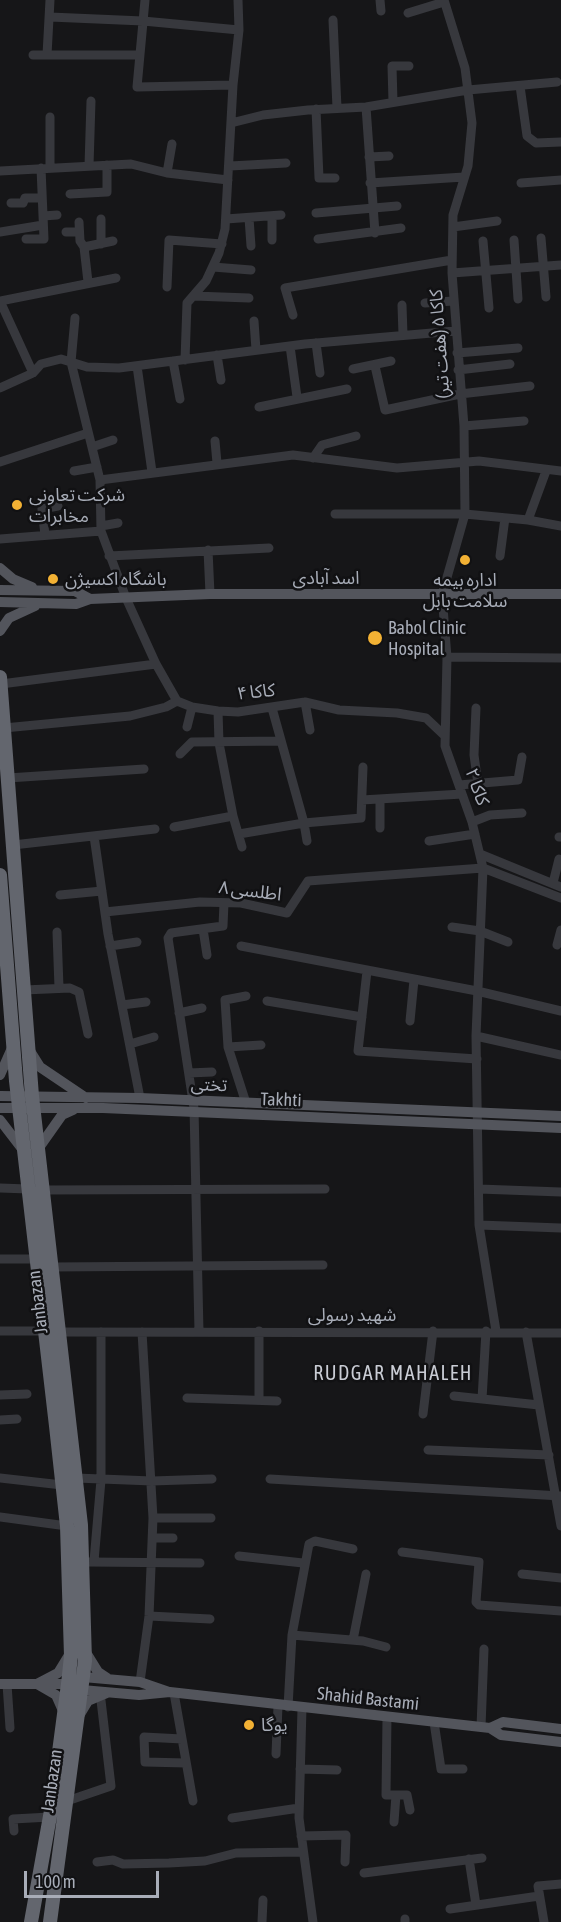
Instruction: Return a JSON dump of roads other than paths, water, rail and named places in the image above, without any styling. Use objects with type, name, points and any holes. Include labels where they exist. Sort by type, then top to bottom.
[{"type":"highway","name":"Janbazan","points":[[0,677],[28,1048],[24,1151],[63,1485],[77,1651],[82,1683],[50,1922]]},
{"type":"highway","name":"Janbazan","points":[[0,884],[5,992],[13,1045],[38,1149],[76,1478],[88,1562],[77,1651],[68,1684],[50,1817],[30,1922]]},
{"type":"main road","points":[[0,568],[21,584],[44,591]]},
{"type":"main road","name":"اسد آبادی","points":[[0,590],[75,591],[90,599]]},
{"type":"main road","name":"اسد آبادی","points":[[0,602],[76,604],[90,599],[210,594],[561,594]]},
{"type":"main road","points":[[0,631],[9,618],[44,603]]},
{"type":"main road","points":[[0,1075],[13,1045]]},
{"type":"main road","points":[[28,1048],[40,1067],[84,1103],[62,1115],[38,1149]]},
{"type":"main road","points":[[0,1096],[26,1102]]},
{"type":"main road","name":"تختی","points":[[84,1103],[140,1098],[194,1107],[246,1103],[479,1118],[561,1116]]},
{"type":"main road","name":"Takhti","points":[[0,1108],[26,1102],[84,1103],[479,1118],[561,1128]]},
{"type":"main road","points":[[0,1120],[24,1151]]},
{"type":"main road","points":[[38,1684],[58,1673],[77,1651],[98,1672],[110,1680]]},
{"type":"main road","points":[[4,1684],[68,1684],[110,1680],[140,1682],[172,1692]]},
{"type":"main road","points":[[82,1683],[102,1692],[139,1695],[172,1692]]},
{"type":"main road","points":[[38,1684],[56,1695],[64,1714]]},
{"type":"main road","points":[[78,1716],[88,1701],[102,1692]]},
{"type":"main road","name":"Shahid Bastami","points":[[172,1692],[486,1728],[501,1735],[561,1742]]},
{"type":"main road","points":[[486,1728],[503,1722],[561,1729]]},
{"type":"street","points":[[47,55],[50,0]]},
{"type":"street","points":[[145,0],[137,87],[233,85]]},
{"type":"street","points":[[185,360],[188,303],[206,281],[213,267],[222,244],[226,219],[233,85],[239,30],[238,0]]},
{"type":"street","points":[[380,0],[381,11]]},
{"type":"street","points":[[408,13],[444,1]]},
{"type":"street","name":"کاکا ۵ (هفت تیر)","points":[[442,595],[465,514],[464,426],[455,331],[452,260],[453,215],[464,177],[472,123],[465,68],[444,1]]},
{"type":"street","points":[[50,17],[143,21],[239,30]]},
{"type":"street","points":[[333,20],[338,108]]},
{"type":"street","points":[[33,55],[140,55]]},
{"type":"street","points":[[393,102],[392,66],[409,66]]},
{"type":"street","points":[[231,123],[263,115],[316,109],[366,107],[468,90],[557,82]]},
{"type":"street","points":[[520,86],[527,136],[536,143],[561,142]]},
{"type":"street","points":[[89,166],[91,101]]},
{"type":"street","points":[[366,107],[375,233]]},
{"type":"street","points":[[316,109],[319,178],[335,178]]},
{"type":"street","points":[[26,239],[44,239],[42,198],[50,117]]},
{"type":"street","points":[[166,173],[172,144]]},
{"type":"street","points":[[369,157],[389,156]]},
{"type":"street","points":[[230,166],[286,163]]},
{"type":"street","points":[[0,171],[130,164],[166,173],[228,180]]},
{"type":"street","points":[[70,194],[107,192],[107,165]]},
{"type":"street","points":[[370,183],[464,177]]},
{"type":"street","points":[[521,183],[561,180]]},
{"type":"street","points":[[10,203],[23,203],[25,198],[42,198]]},
{"type":"street","points":[[316,213],[397,206]]},
{"type":"street","points":[[0,232],[43,225],[57,215]]},
{"type":"street","points":[[226,219],[277,216],[272,240]]},
{"type":"street","points":[[249,218],[251,246]]},
{"type":"street","points":[[101,219],[101,244]]},
{"type":"street","points":[[453,227],[497,221]]},
{"type":"street","points":[[43,225],[55,233]]},
{"type":"street","points":[[66,232],[79,227],[88,282]]},
{"type":"street","points":[[318,239],[401,228]]},
{"type":"street","points":[[542,238],[546,297]]},
{"type":"street","points":[[167,287],[169,240],[222,244]]},
{"type":"street","points":[[514,240],[518,299]]},
{"type":"street","points":[[84,247],[113,241]]},
{"type":"street","points":[[483,241],[489,308]]},
{"type":"street","points":[[293,315],[285,288],[452,260]]},
{"type":"street","points":[[452,273],[561,265]]},
{"type":"street","points":[[213,267],[251,270]]},
{"type":"street","points":[[33,373],[0,301],[116,278]]},
{"type":"street","points":[[194,296],[249,297]]},
{"type":"street","points":[[425,303],[453,301]]},
{"type":"street","points":[[402,305],[403,335]]},
{"type":"street","points":[[4,728],[130,716],[166,707],[177,701],[156,664],[126,597],[109,556],[101,528],[100,480],[71,362],[75,318]]},
{"type":"street","points":[[254,321],[256,350]]},
{"type":"street","points":[[0,388],[33,373],[41,364],[61,359],[87,367],[137,366],[316,343],[455,331]]},
{"type":"street","points":[[316,343],[320,373]]},
{"type":"street","points":[[290,346],[297,397]]},
{"type":"street","points":[[457,353],[518,348]]},
{"type":"street","points":[[217,356],[221,380]]},
{"type":"street","points":[[173,361],[180,399]]},
{"type":"street","points":[[353,369],[391,361]]},
{"type":"street","points":[[458,370],[510,364]]},
{"type":"street","points":[[137,366],[152,472]]},
{"type":"street","points":[[375,366],[385,411],[460,394],[530,387]]},
{"type":"street","points":[[259,407],[297,397],[346,389]]},
{"type":"street","points":[[464,426],[524,421]]},
{"type":"street","points":[[0,462],[88,433]]},
{"type":"street","points":[[313,458],[322,445],[356,436]]},
{"type":"street","points":[[92,447],[113,440]]},
{"type":"street","points":[[215,441],[218,463]]},
{"type":"street","points":[[100,480],[294,455],[397,468],[479,461],[546,471],[561,471]]},
{"type":"street","points":[[74,471],[97,467]]},
{"type":"street","points":[[528,520],[546,471]]},
{"type":"street","points":[[45,535],[42,509],[58,506]]},
{"type":"street","points":[[335,514],[465,514],[528,520],[561,526]]},
{"type":"street","points":[[500,556],[505,518]]},
{"type":"street","points":[[0,538],[101,528],[118,523]]},
{"type":"street","points":[[109,556],[269,548]]},
{"type":"street","points":[[208,550],[210,594]]},
{"type":"street","name":"کاکا ۲","points":[[442,595],[447,657],[445,746],[472,822],[483,868],[476,1036],[479,1225],[496,1331]]},
{"type":"street","points":[[447,657],[561,658]]},
{"type":"street","points":[[1,684],[156,664]]},
{"type":"street","name":"کاکا ۴","points":[[177,701],[192,707],[218,711],[272,708],[305,702],[339,710],[397,713],[426,718],[446,736]]},
{"type":"street","points":[[305,702],[310,730]]},
{"type":"street","points":[[187,727],[192,707]]},
{"type":"street","points":[[272,708],[307,841]]},
{"type":"street","points":[[476,708],[474,756],[478,784]]},
{"type":"street","points":[[218,711],[219,743],[233,816],[242,847]]},
{"type":"street","points":[[180,754],[192,742],[281,741]]},
{"type":"street","points":[[362,800],[518,780],[522,757]]},
{"type":"street","points":[[238,834],[304,823],[363,817],[363,767]]},
{"type":"street","points":[[8,778],[144,769]]},
{"type":"street","points":[[380,799],[380,828]]},
{"type":"street","points":[[472,822],[490,815],[522,813]]},
{"type":"street","points":[[174,827],[233,816]]},
{"type":"street","points":[[13,845],[155,829]]},
{"type":"street","points":[[429,842],[475,834]]},
{"type":"street","points":[[94,836],[110,946],[140,1098]]},
{"type":"street","points":[[480,854],[557,885],[559,859]]},
{"type":"street","points":[[483,868],[561,898]]},
{"type":"street","name":"اطلسی ۸","points":[[105,912],[200,902],[241,903],[287,913],[308,881],[483,868]]},
{"type":"street","points":[[60,895],[102,891]]},
{"type":"street","points":[[199,1332],[194,1107],[168,938],[171,933],[223,926],[224,903]]},
{"type":"street","points":[[452,927],[480,931],[508,942]]},
{"type":"street","points":[[203,929],[207,955]]},
{"type":"street","points":[[557,945],[561,930]]},
{"type":"street","points":[[57,932],[59,988]]},
{"type":"street","points":[[110,946],[137,942]]},
{"type":"street","points":[[241,945],[477,991],[561,1011]]},
{"type":"street","points":[[367,971],[358,1051],[477,1059]]},
{"type":"street","points":[[410,1021],[414,980]]},
{"type":"street","points":[[24,990],[70,988],[80,992],[88,1035]]},
{"type":"street","points":[[246,996],[225,1000],[228,1047],[246,1103]]},
{"type":"street","points":[[267,1001],[362,1017]]},
{"type":"street","points":[[122,1005],[146,1002]]},
{"type":"street","points":[[179,1013],[202,1008]]},
{"type":"street","points":[[476,1036],[561,1055]]},
{"type":"street","points":[[130,1044],[154,1038]]},
{"type":"street","points":[[228,1047],[261,1045]]},
{"type":"street","points":[[189,1073],[212,1072]]},
{"type":"street","points":[[0,1188],[28,1189]]},
{"type":"street","points":[[43,1190],[325,1189]]},
{"type":"street","points":[[479,1189],[561,1192]]},
{"type":"street","points":[[479,1225],[561,1228]]},
{"type":"street","points":[[0,1259],[36,1259]]},
{"type":"street","points":[[52,1267],[323,1265]]},
{"type":"street","points":[[0,1331],[45,1331]]},
{"type":"street","points":[[259,1400],[260,1331]]},
{"type":"street","points":[[423,1414],[433,1331]]},
{"type":"street","points":[[482,1399],[486,1331]]},
{"type":"street","name":"شهید رسولی","points":[[60,1332],[496,1331],[561,1333]]},
{"type":"street","points":[[101,1332],[101,1480],[88,1562],[200,1563]]},
{"type":"street","points":[[140,1682],[149,1616],[153,1538],[152,1481],[148,1461],[142,1332]]},
{"type":"street","points":[[526,1332],[558,1495],[561,1526]]},
{"type":"street","points":[[0,1395],[27,1394]]},
{"type":"street","points":[[454,1396],[539,1405]]},
{"type":"street","points":[[187,1398],[277,1401]]},
{"type":"street","points":[[0,1420],[16,1419]]},
{"type":"street","points":[[428,1450],[549,1455]]},
{"type":"street","points":[[0,1478],[63,1485]]},
{"type":"street","points":[[76,1478],[152,1481],[212,1479]]},
{"type":"street","points":[[270,1479],[558,1495]]},
{"type":"street","points":[[0,1517],[67,1526]]},
{"type":"street","points":[[153,1518],[212,1518]]},
{"type":"street","points":[[153,1538],[173,1538]]},
{"type":"street","points":[[276,1754],[303,1563],[311,1541],[352,1549]]},
{"type":"street","points":[[402,1552],[478,1562],[476,1602],[479,1605],[561,1611]]},
{"type":"street","points":[[239,1556],[303,1563]]},
{"type":"street","points":[[353,1641],[366,1574]]},
{"type":"street","points":[[522,1574],[561,1578]]},
{"type":"street","points":[[149,1616],[210,1619]]},
{"type":"street","points":[[292,1635],[386,1647]]},
{"type":"street","points":[[484,1649],[486,1728]]},
{"type":"street","points":[[4,1684],[10,1728]]},
{"type":"street","points":[[67,1801],[111,1786],[102,1692]]},
{"type":"street","points":[[172,1692],[193,1801]]},
{"type":"street","points":[[302,1708],[299,1808],[313,1922]]},
{"type":"street","points":[[387,1717],[386,1795],[407,1795],[410,1810]]},
{"type":"street","points":[[434,1722],[441,1769],[463,1769]]},
{"type":"street","points":[[182,1739],[144,1737],[145,1762],[186,1762]]},
{"type":"street","points":[[300,1768],[337,1770]]},
{"type":"street","points":[[394,1822],[396,1795]]},
{"type":"street","points":[[232,1818],[299,1808]]},
{"type":"street","points":[[14,1831],[13,1819],[50,1817]]},
{"type":"street","points":[[301,1836],[346,1835],[345,1862]]},
{"type":"street","points":[[97,1862],[113,1860],[123,1864],[169,1863],[205,1861],[236,1853],[303,1852]]},
{"type":"street","points":[[364,1873],[482,1858]]},
{"type":"street","points":[[469,1859],[477,1905]]},
{"type":"street","points":[[544,1922],[538,1886],[561,1884]]},
{"type":"street","points":[[450,1909],[539,1896]]},
{"type":"street","points":[[262,1922],[263,1900]]},
{"type":"place","name":"شرکت تعاونی مخابرات","points":[[17,505]]},
{"type":"place","name":"اداره بیمه سلامت بابل","points":[[465,560]]},
{"type":"place","name":"باشگاه اکسیژن","points":[[53,579]]},
{"type":"place","name":"Babol Clinic Hospital","points":[[375,638]]},
{"type":"place","name":"یوگا","points":[[249,1725]]},
{"type":"district","name":"RUDGAR MAHALEH","points":[[393,1374]]}]
